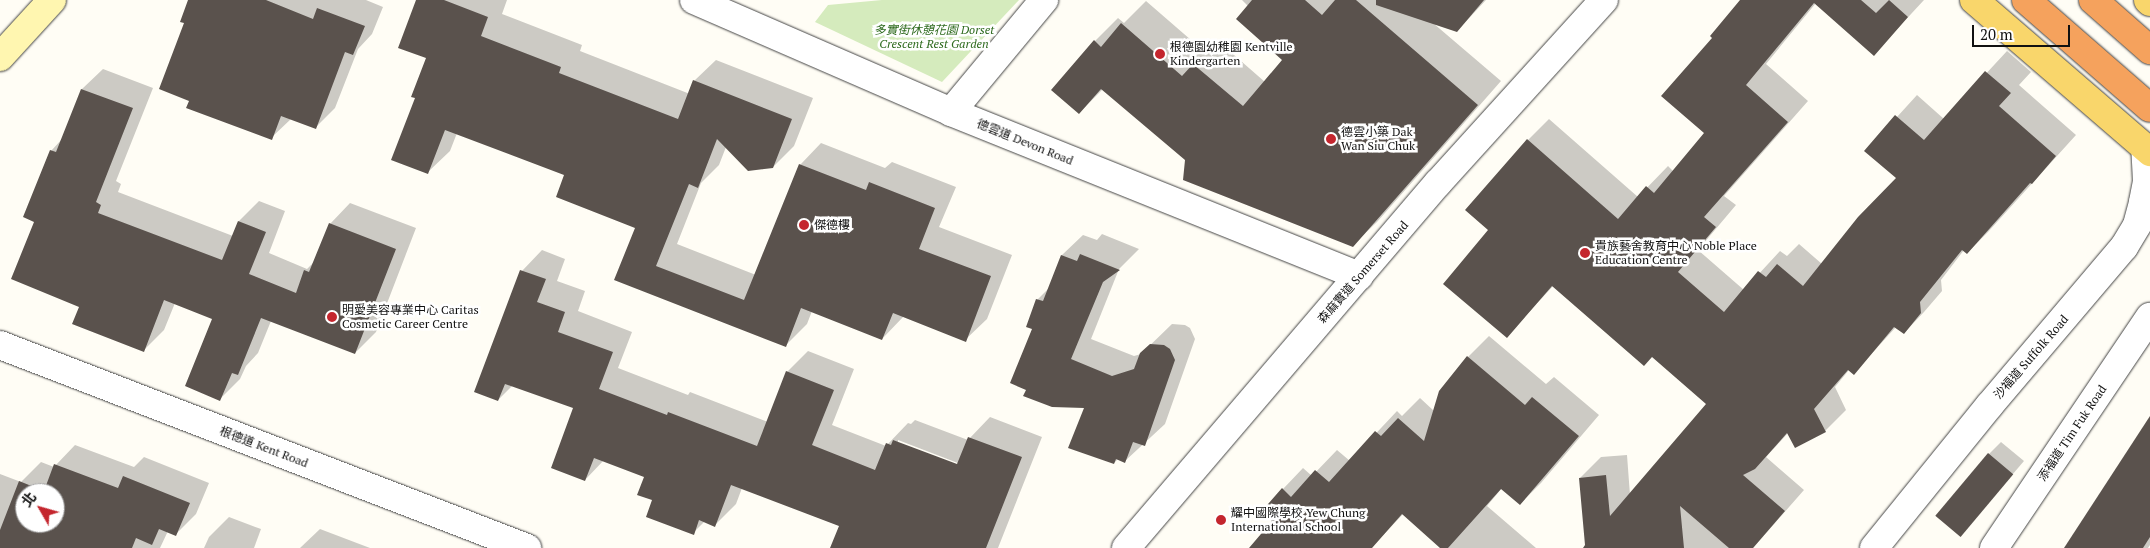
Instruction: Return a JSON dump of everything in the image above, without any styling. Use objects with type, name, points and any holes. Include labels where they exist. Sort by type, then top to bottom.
[{"type":"highway","points":[[2026,0],[2150,108]]},
{"type":"highway","points":[[2093,0],[2150,50]]},
{"type":"main road","points":[[0,57],[52,0]]},
{"type":"main road","points":[[1974,0],[2147,150]]},
{"type":"street","name":"德雲道 Devon Road","points":[[694,0],[951,112],[1359,276]]},
{"type":"street","points":[[951,112],[1044,0]]},
{"type":"street","name":"森麻實道 Somerset Road","points":[[1126,548],[1438,183],[1604,0]]},
{"type":"street","name":"沙福道 Suffolk Road","points":[[1874,548],[1989,406],[2124,247],[2137,225],[2143,202],[2147,181],[2147,150]]},
{"type":"street","name":"添福道 Tim Fuk Road","points":[[1994,548],[2150,317]]},
{"type":"street","name":"根德道 Kent Road","points":[[0,345],[527,548]]},
{"type":"green space","name":"多實街休憩花園 Dorset Crescent Rest Garden","points":[[882,0],[1019,0],[942,82],[815,22],[828,5]]},
{"type":"building","points":[[188,0],[266,0],[313,19],[317,8],[365,26],[353,55],[345,52],[316,129],[281,116],[272,140],[186,108],[189,101],[159,89],[184,23],[180,22]]},
{"type":"building","points":[[416,0],[444,0],[488,17],[481,36],[561,67],[559,73],[678,119],[693,80],[792,119],[773,168],[748,171],[717,139],[698,188],[689,184],[656,266],[744,300],[799,164],[866,190],[869,182],[935,208],[919,249],[991,276],[966,342],[893,313],[882,340],[801,308],[786,347],[614,280],[635,228],[556,197],[564,175],[445,130],[428,174],[391,160],[415,98],[411,97],[426,58],[398,48]]},
{"type":"building","name":"德雲小築 Dak Wan Siu Chuk","points":[[1252,0],[1305,0],[1322,15],[1335,0],[1356,0],[1478,105],[1353,247],[1183,180],[1185,160],[1101,89],[1079,114],[1051,90],[1094,40],[1101,47],[1121,23],[1182,76],[1193,64],[1243,106],[1282,60],[1236,19]]},
{"type":"building","points":[[1376,0],[1484,0],[1457,32],[1376,5]]},
{"type":"building","points":[[1740,0],[1861,0],[1876,13],[1889,0],[1908,17],[1874,56],[1814,3],[1746,85],[1788,122],[1704,217],[1716,227],[1678,272],[1724,312],[1758,271],[1766,277],[1777,264],[1803,286],[1858,217],[1896,178],[1864,151],[1895,115],[1924,140],[1985,71],[2011,93],[1999,106],[2056,156],[1967,254],[1962,250],[1920,302],[1921,313],[1904,334],[1894,327],[1854,375],[1848,370],[1814,409],[1826,432],[1795,448],[1787,433],[1755,469],[1743,475],[1785,511],[1753,548],[1729,548],[1680,506],[1684,548],[1583,548],[1585,545],[1579,478],[1606,475],[1610,516],[1706,404],[1652,357],[1644,366],[1552,286],[1507,338],[1443,284],[1488,230],[1465,210],[1527,139],[1618,219],[1646,186],[1654,193],[1704,133],[1661,96],[1712,38],[1710,36]]},
{"type":"building","points":[[81,89],[133,108],[96,202],[101,205],[98,213],[222,260],[238,221],[266,232],[249,274],[296,293],[304,270],[309,272],[329,223],[396,249],[355,354],[261,318],[238,375],[232,373],[220,401],[185,386],[212,319],[164,300],[144,352],[72,324],[79,307],[11,279],[34,222],[23,217],[50,150],[56,152]]},
{"type":"building","points":[[1080,254],[1120,270],[1103,282],[1071,359],[1112,376],[1134,369],[1140,353],[1150,344],[1164,345],[1170,349],[1175,360],[1145,446],[1133,442],[1125,463],[1116,459],[1114,464],[1068,448],[1084,408],[1052,407],[1023,396],[1026,390],[1010,383],[1032,329],[1026,327],[1036,299],[1043,301],[1061,255],[1077,261]]},
{"type":"building","points":[[520,270],[546,279],[537,302],[565,312],[558,332],[613,352],[599,389],[667,415],[668,412],[757,446],[786,371],[834,390],[812,445],[875,470],[886,443],[891,445],[893,440],[957,464],[968,437],[1022,457],[986,548],[830,548],[839,526],[731,485],[715,527],[699,520],[694,535],[646,517],[652,500],[637,495],[644,477],[594,458],[585,481],[551,468],[573,408],[505,384],[498,401],[474,392]]},
{"type":"building","points":[[1467,356],[1525,405],[1532,397],[1579,436],[1520,505],[1501,489],[1448,548],[1440,548],[1402,514],[1372,548],[1249,548],[1272,521],[1261,512],[1282,488],[1291,497],[1315,470],[1329,482],[1375,431],[1381,436],[1398,418],[1424,441],[1439,391]]},
{"type":"building","points":[[2150,416],[2150,537],[2143,548],[2064,548]]},
{"type":"building","points":[[1988,453],[2013,474],[1961,537],[1935,516]]},
{"type":"building","points":[[54,464],[118,488],[123,476],[190,503],[176,536],[159,529],[152,545],[136,538],[132,548],[0,548],[0,530],[15,491],[15,533],[65,533],[65,483],[47,483]]},
{"type":"place","name":"根德園幼稚園 Kentville Kindergarten","points":[[1160,54]]},
{"type":"place","name":"德雲小築 Dak Wan Siu Chuk","points":[[1331,139]]},
{"type":"place","name":"傑德樓","points":[[804,225]]},
{"type":"place","name":"貴族藝舍教育中心 Noble Place Education Centre","points":[[1585,253]]},
{"type":"place","name":"明愛美容專業中心 Caritas Cosmetic Career Centre","points":[[332,317]]},
{"type":"place","name":"耀中國際學校 Yew Chung International School","points":[[1221,520]]}]
